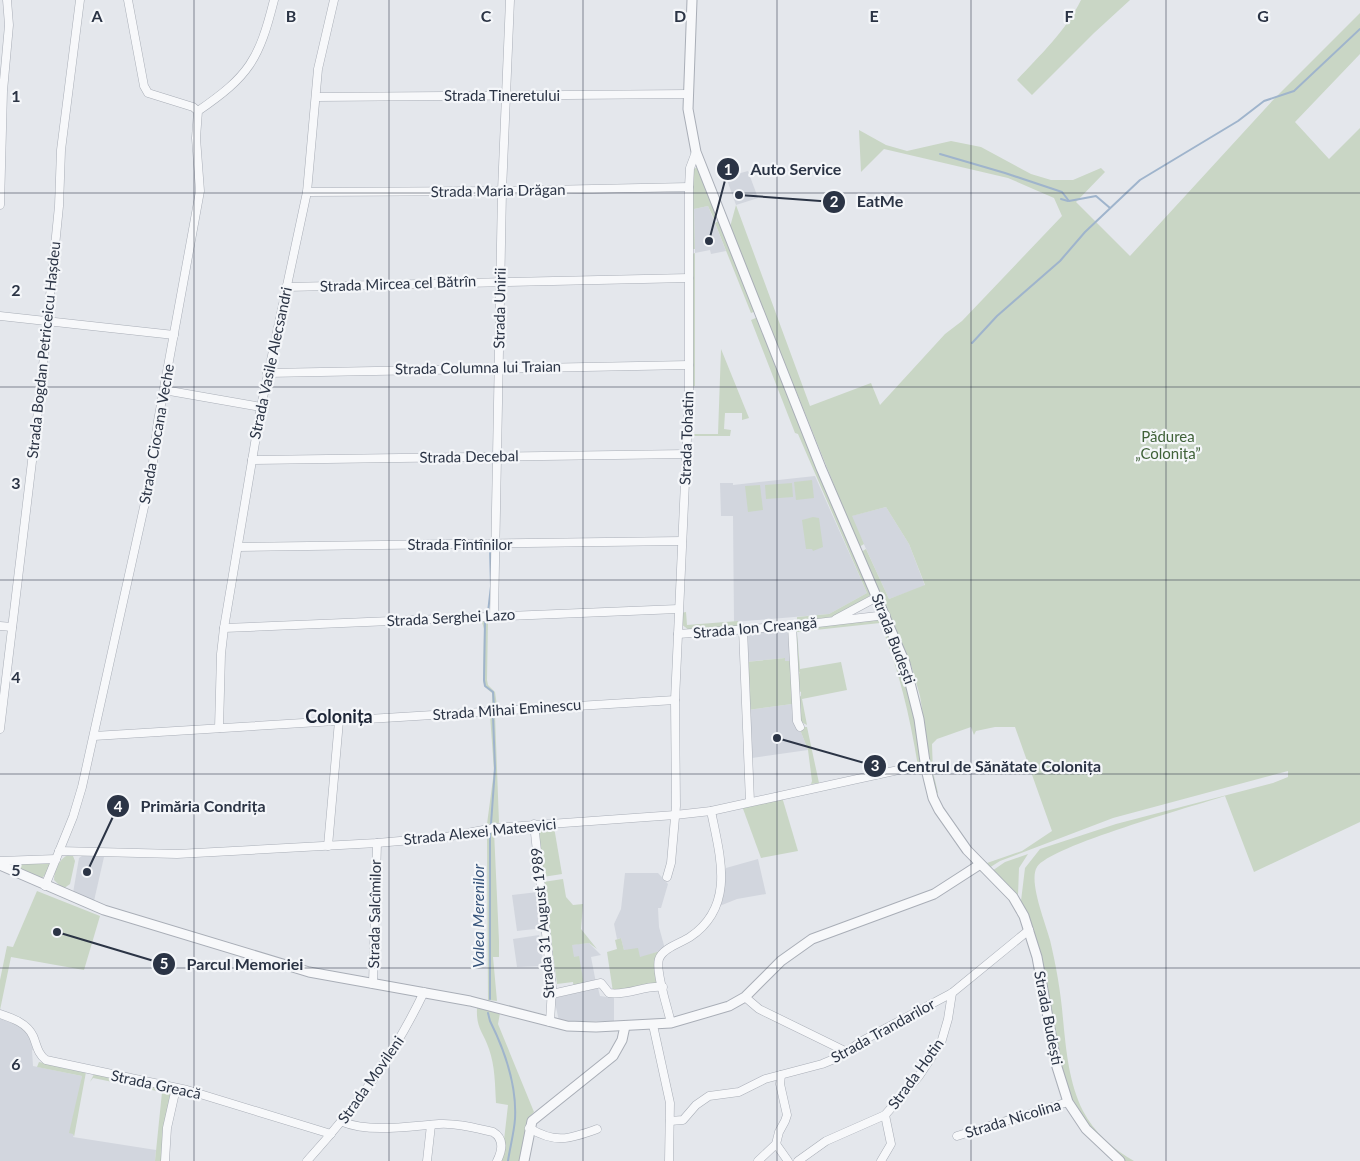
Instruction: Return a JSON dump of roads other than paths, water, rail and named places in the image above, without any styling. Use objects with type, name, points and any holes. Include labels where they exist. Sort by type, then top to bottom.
[{"type":"street","points":[[0,205],[3,91],[9,25],[7,0]]},
{"type":"street","name":"Strada Bogdan Petriceicu Hașdeu","points":[[0,729],[48,321],[59,206],[61,150],[80,0]]},
{"type":"street","points":[[128,0],[144,86],[148,93],[193,107],[198,111],[225,93],[244,74],[262,41],[274,0]]},
{"type":"street","name":"Strada Vasile Alecsandri","points":[[218,728],[224,628],[267,373],[307,192],[318,69],[334,0]]},
{"type":"street","name":"Strada Unirii","points":[[494,616],[502,192],[508,96],[510,0]]},
{"type":"street","name":"Strada Tohatin","points":[[666,877],[670,862],[675,815],[675,700],[687,454],[689,365],[689,187],[690,168],[696,152],[689,122],[688,94],[692,0]]},
{"type":"street","name":"Strada Tineretului","points":[[316,97],[688,94]]},
{"type":"street","name":"Strada Ciocana Veche","points":[[46,886],[74,817],[94,736],[152,471],[191,230],[200,191],[196,138],[198,111]]},
{"type":"street","name":"Strada Budești","points":[[696,152],[821,468],[886,615],[910,678],[919,719],[929,786],[939,810],[980,865],[1013,898],[1029,930],[1037,957],[1057,1066],[1068,1102],[1086,1129],[1120,1161]]},
{"type":"street","name":"Strada Maria Drăgan","points":[[307,192],[502,192],[689,187]]},
{"type":"street","name":"Strada Mircea cel Bătrîn","points":[[286,287],[689,278]]},
{"type":"street","points":[[0,316],[174,335]]},
{"type":"street","name":"Strada Columna lui Traian","points":[[267,373],[689,365]]},
{"type":"street","points":[[164,390],[261,406]]},
{"type":"street","name":"Strada Decebal","points":[[252,460],[687,454]]},
{"type":"street","name":"Strada Fîntînilor","points":[[238,547],[682,541]]},
{"type":"street","name":"Strada Ion Creangă","points":[[832,622],[877,597]]},
{"type":"street","name":"Strada Serghei Lazo","points":[[224,628],[678,609]]},
{"type":"street","name":"Strada Ion Creangă","points":[[678,634],[792,626],[886,615]]},
{"type":"street","points":[[0,626],[12,627]]},
{"type":"street","points":[[792,626],[798,721],[800,727]]},
{"type":"street","points":[[743,629],[750,802]]},
{"type":"street","name":"Strada Mihai Eminescu","points":[[94,736],[675,700]]},
{"type":"street","points":[[328,846],[339,721]]},
{"type":"street","name":"Strada Alexei Mateevici","points":[[59,851],[176,854],[376,843],[446,837],[494,828],[534,824],[711,811],[904,769],[926,769]]},
{"type":"street","points":[[671,1023],[658,963],[659,956],[698,931],[714,910],[723,869],[711,811]]},
{"type":"street","name":"Strada 31 August 1989","points":[[534,824],[552,994],[550,1022]]},
{"type":"street","name":"Strada Salcîmilor","points":[[374,984],[376,843]]},
{"type":"street","points":[[0,861],[56,859]]},
{"type":"street","points":[[0,865],[104,910],[148,925],[309,972],[491,1005],[567,1026],[625,1026],[671,1023],[729,1006],[745,997],[781,961],[812,939],[934,894],[980,865]]},
{"type":"street","name":"Strada Trandarilor","points":[[670,1121],[683,1120],[696,1105],[709,1096],[739,1092],[752,1084],[832,1060],[845,1051],[952,993],[1029,930]]},
{"type":"street","points":[[552,994],[601,983],[609,993],[619,995],[651,986],[663,987]]},
{"type":"street","name":"Strada Movileni","points":[[307,1161],[343,1122],[389,1058],[424,992]]},
{"type":"street","name":"Strada Hotin","points":[[798,1161],[826,1141],[885,1115],[918,1076],[941,1043],[948,1019],[952,993]]},
{"type":"street","points":[[745,997],[759,1009],[845,1051]]},
{"type":"street","name":"Strada Greacă","points":[[0,1014],[26,1026],[33,1035],[41,1056],[46,1060],[176,1088],[331,1134]]},
{"type":"street","points":[[653,1025],[670,1103],[669,1161]]},
{"type":"street","points":[[524,1161],[530,1125],[613,1056],[622,1040],[625,1026]]},
{"type":"street","points":[[758,1161],[776,1144],[787,1115],[780,1084],[781,1075]]},
{"type":"street","points":[[165,1161],[167,1128],[176,1088]]},
{"type":"street","name":"Strada Nicolina","points":[[957,1136],[1068,1102]]},
{"type":"street","points":[[881,1161],[891,1144],[885,1115]]},
{"type":"street","points":[[343,1122],[369,1126],[451,1124],[474,1128],[498,1135],[501,1150],[496,1161]]},
{"type":"street","points":[[427,1161],[431,1125]]},
{"type":"street","points":[[530,1125],[542,1135],[558,1140],[597,1129]]},
{"type":"street","points":[[776,1144],[788,1161]]},
{"type":"waterway","points":[[972,343],[997,316],[1060,261],[1085,232],[1140,180],[1238,121],[1264,101],[1294,91],[1360,29]]},
{"type":"waterway","points":[[940,154],[1062,192],[1069,201],[1096,196],[1110,208]]},
{"type":"waterway","points":[[1061,199],[1068,201]]},
{"type":"waterway","name":"Valea Merenilor","points":[[488,612],[491,586],[490,549]]},
{"type":"waterway","name":"Valea Merenilor","points":[[485,621],[484,680],[485,686],[493,692],[494,706]]},
{"type":"waterway","name":"Valea Merenilor","points":[[491,824],[495,768],[493,716]]},
{"type":"waterway","name":"Valea Merenilor","points":[[490,833],[490,999]]},
{"type":"waterway","name":"Valea Merenilor","points":[[488,1013],[509,1068],[514,1093],[515,1119],[508,1161]]},
{"type":"place","name":"EatMe","points":[[739,195]]},
{"type":"place","name":"Auto Service","points":[[709,241]]},
{"type":"place","name":"Centrul de Sănătate Colonița","points":[[777,738]]},
{"type":"place","name":"Primăria Condrița","points":[[87,872]]},
{"type":"place","name":"Parcul Memoriei","points":[[57,932]]},
{"type":"district","name":"Colonița","points":[[339,717]]},
{"type":"park label","name":"Pădurea „Colonița”","points":[[1168,446]]}]
